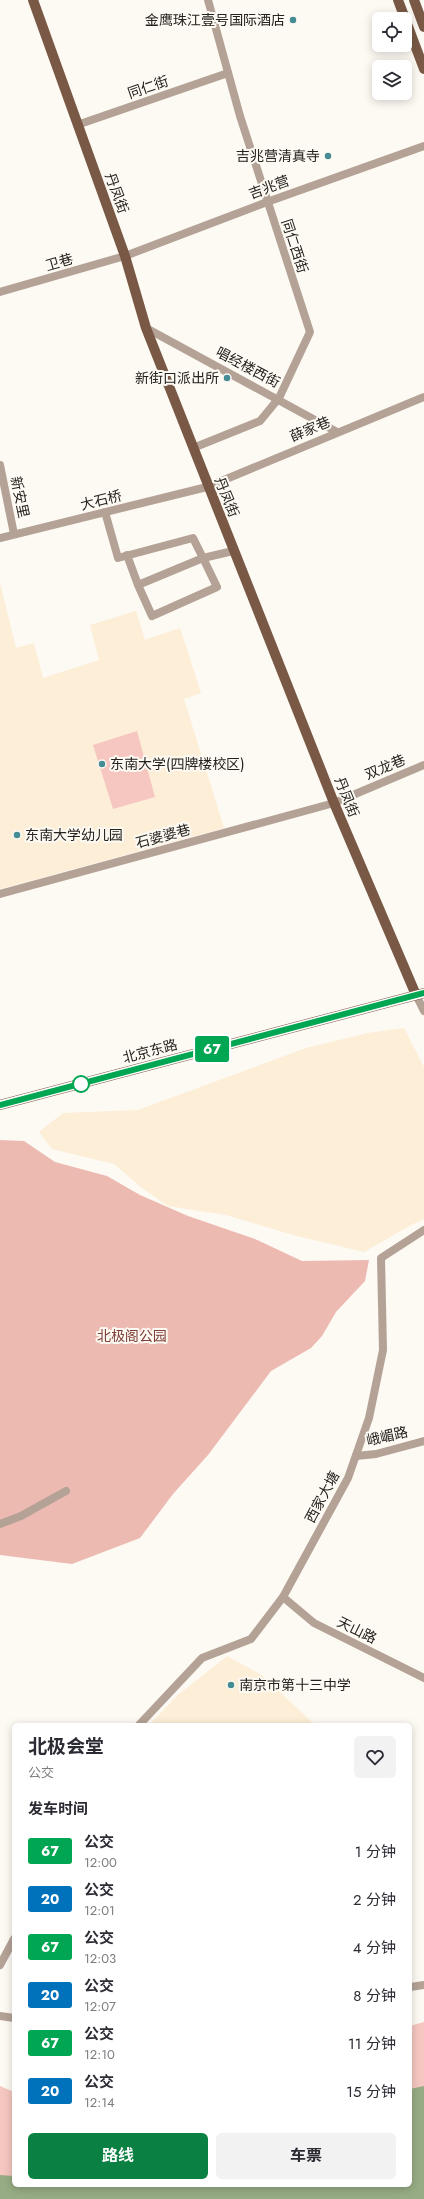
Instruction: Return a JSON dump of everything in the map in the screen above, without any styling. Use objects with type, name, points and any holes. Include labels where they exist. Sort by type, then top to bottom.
[{"type":"main road","name":"丹凤街","points":[[34,0],[77,125],[125,256],[146,328],[207,487],[334,803],[420,994]]},
{"type":"main road","points":[[398,0],[424,70]]},
{"type":"main road","points":[[414,0],[424,27]]},
{"type":"main road","name":"北京东路","points":[[0,1104],[420,994]]},
{"type":"street","name":"同仁西街","points":[[192,448],[260,421],[279,398],[310,332],[267,202],[228,73],[208,0]]},
{"type":"street","name":"同仁街","points":[[77,125],[228,73]]},
{"type":"street","name":"吉兆营","points":[[125,256],[267,202],[424,146]]},
{"type":"street","name":"卫巷","points":[[0,292],[125,256]]},
{"type":"street","name":"唱经楼西街","points":[[146,328],[279,398],[337,432]]},
{"type":"street","name":"薛家巷","points":[[207,487],[424,397]]},
{"type":"street","name":"新安里","points":[[0,465],[14,534]]},
{"type":"street","name":"大石桥","points":[[0,538],[207,487]]},
{"type":"street","points":[[105,512],[118,558],[127,555],[193,538],[217,587],[152,616],[127,555]]},
{"type":"street","points":[[138,585],[203,558],[233,551]]},
{"type":"street","name":"双龙巷","points":[[334,803],[424,765]]},
{"type":"street","name":"石婆婆巷","points":[[0,894],[334,803]]},
{"type":"street","points":[[420,994],[424,1011]]},
{"type":"street","name":"西家大塘","points":[[141,1723],[202,1658],[251,1639],[283,1597],[348,1478],[369,1418],[383,1350],[381,1258],[424,1230]]},
{"type":"street","name":"峨嵋路","points":[[356,1456],[376,1454],[424,1441]]},
{"type":"street","points":[[0,1524],[21,1516],[66,1491]]},
{"type":"street","name":"天山路","points":[[283,1597],[314,1623],[424,1678]]},
{"type":"street","points":[[0,1965],[12,1943]]},
{"type":"street","points":[[412,1987],[424,1985]]},
{"type":"street","points":[[0,2016],[12,2018]]},
{"type":"shaded area","name":"东南大学(四牌楼校区)","points":[[0,583],[16,648],[34,643],[43,678],[99,660],[90,625],[136,611],[145,640],[180,628],[201,693],[184,699],[224,828],[0,889]]},
{"type":"shaded area","points":[[137,731],[155,797],[113,809],[93,745]]},
{"type":"shaded area","points":[[404,1028],[424,1067],[424,1219],[364,1252],[293,1235],[226,1215],[168,1206],[142,1188],[114,1164],[52,1149],[39,1132],[63,1113],[138,1110],[306,1048],[368,1033]]},
{"type":"shaded area","name":"南京市第十三中学","points":[[227,1656],[262,1675],[313,1723],[151,1723],[178,1695]]},
{"type":"shaded area","points":[[424,2022],[424,2199],[0,2199],[0,2086],[12,2091],[12,2187],[412,2187],[412,2025]]},
{"type":"shaded area","points":[[424,2086],[424,2199],[0,2199],[0,2175],[12,2176],[12,2187],[412,2187],[412,2089]]},
{"type":"green space","name":"北极阁公园","points":[[0,1140],[24,1141],[55,1162],[107,1176],[140,1195],[188,1216],[255,1239],[302,1261],[369,1260],[365,1281],[336,1312],[322,1336],[311,1348],[271,1371],[208,1455],[173,1494],[140,1538],[72,1564],[0,1555]]},
{"type":"bus line","name":"67","points":[[0,1105],[424,993]]},
{"type":"place","name":"金鹰珠江壹号国际酒店","points":[[293,20]]},
{"type":"place","name":"吉兆营清真寺","points":[[328,156]]},
{"type":"place","name":"新街口派出所","points":[[227,378]]},
{"type":"place","name":"东南大学(四牌楼校区)","points":[[102,764]]},
{"type":"place","name":"东南大学幼儿园","points":[[17,835]]},
{"type":"place","name":"南京市第十三中学","points":[[231,1685]]}]
